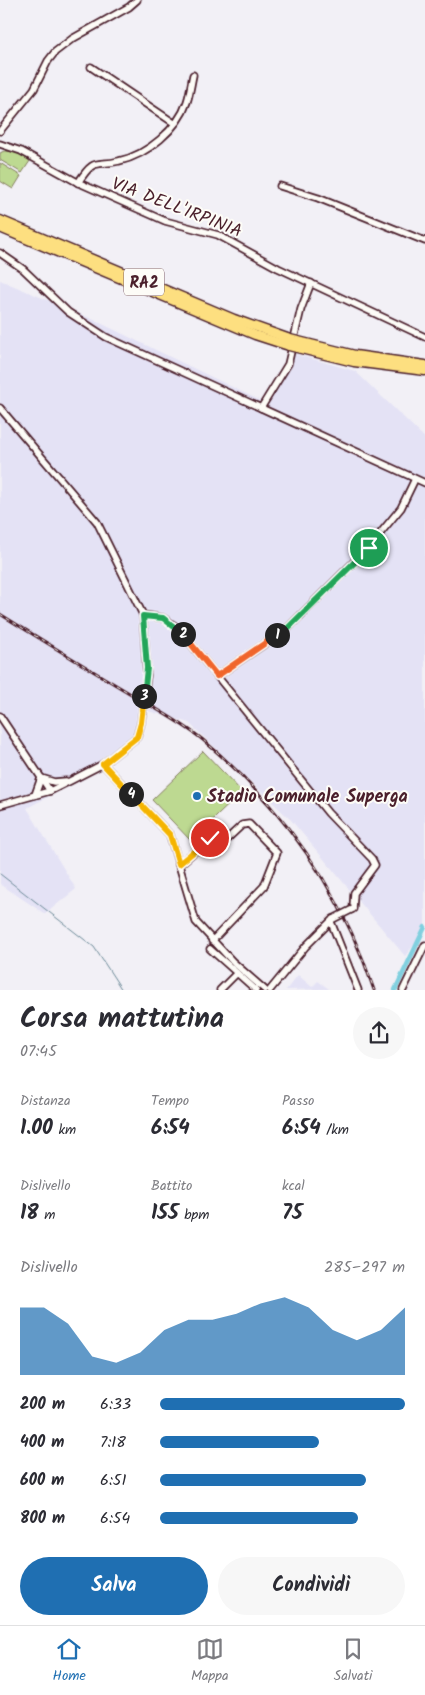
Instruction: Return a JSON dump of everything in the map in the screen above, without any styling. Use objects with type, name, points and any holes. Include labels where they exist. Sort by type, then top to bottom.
[{"type":"highway","name":"RA2","points":[[0,220],[294,344],[354,362],[425,371]]},
{"type":"highway","name":"RA2","points":[[0,228],[255,335],[350,354],[425,365]]},
{"type":"street","points":[[0,131],[34,89],[48,61],[55,52],[72,39],[129,7],[137,0]]},
{"type":"street","points":[[91,67],[174,123]]},
{"type":"street","points":[[78,183],[85,172],[98,162],[118,162],[140,154],[170,129],[181,116],[187,102],[193,75]]},
{"type":"street","name":"VIA DELL'IRPINIA","points":[[0,144],[21,151],[78,183],[165,221],[218,235],[312,283],[425,337]]},
{"type":"street","points":[[280,186],[318,198],[425,241]]},
{"type":"street","points":[[0,253],[22,269],[68,312],[106,337],[425,484]]},
{"type":"street","points":[[261,408],[288,364],[301,309],[312,283]]},
{"type":"street","points":[[0,408],[96,522],[143,616],[147,668],[141,723],[137,737],[103,764],[50,791],[0,805]]},
{"type":"street","points":[[217,676],[288,628],[369,548],[401,508],[415,479]]},
{"type":"street","points":[[143,616],[163,618],[178,628],[328,813],[374,862],[374,868],[354,893],[352,909],[332,921],[306,946],[270,990]]},
{"type":"street","points":[[0,716],[50,791]]},
{"type":"street","points":[[103,764],[170,835],[192,915],[212,941],[265,990]]},
{"type":"street","points":[[41,778],[54,782],[70,781]]},
{"type":"street","points":[[35,795],[41,778]]},
{"type":"street","points":[[179,864],[210,838],[225,841],[242,824],[249,824],[277,853],[264,886],[212,941]]},
{"type":"street","points":[[332,921],[358,990]]},
{"type":"street","points":[[403,990],[425,944]]},
{"type":"street","points":[[210,949],[256,990]]},
{"type":"street","points":[[220,990],[236,973]]},
{"type":"shaded area","points":[[0,280],[92,319],[265,403],[290,369],[295,354],[355,371],[425,438],[425,931],[405,956],[291,820],[189,723],[145,710],[140,741],[113,762],[27,808],[76,889],[45,914],[0,884]]},
{"type":"shaded area","points":[[298,975],[312,987],[318,981],[329,989],[286,990]]},
{"type":"green space","points":[[4,151],[17,152],[30,161],[22,173],[0,160],[0,153]]},
{"type":"green space","points":[[0,163],[21,176],[13,189],[0,181]]},
{"type":"green space","name":"Stadio Comunale Superga","points":[[203,751],[242,792],[191,841],[152,800]]},
{"type":"waterway","points":[[0,874],[94,947],[122,990]]},
{"type":"waterway","points":[[395,990],[425,927]]},
{"type":"railway","points":[[0,614],[166,714],[203,740],[232,766],[284,823],[327,885],[345,918],[374,990]]},
{"type":"place","name":"Stadio Comunale Superga","points":[[197,796]]},
{"type":"route","points":[[210,838],[179,864],[170,835],[103,764],[132,743],[137,737],[141,723],[147,681],[146,639],[143,616],[163,618],[178,628],[217,676],[288,628],[369,548]]}]
